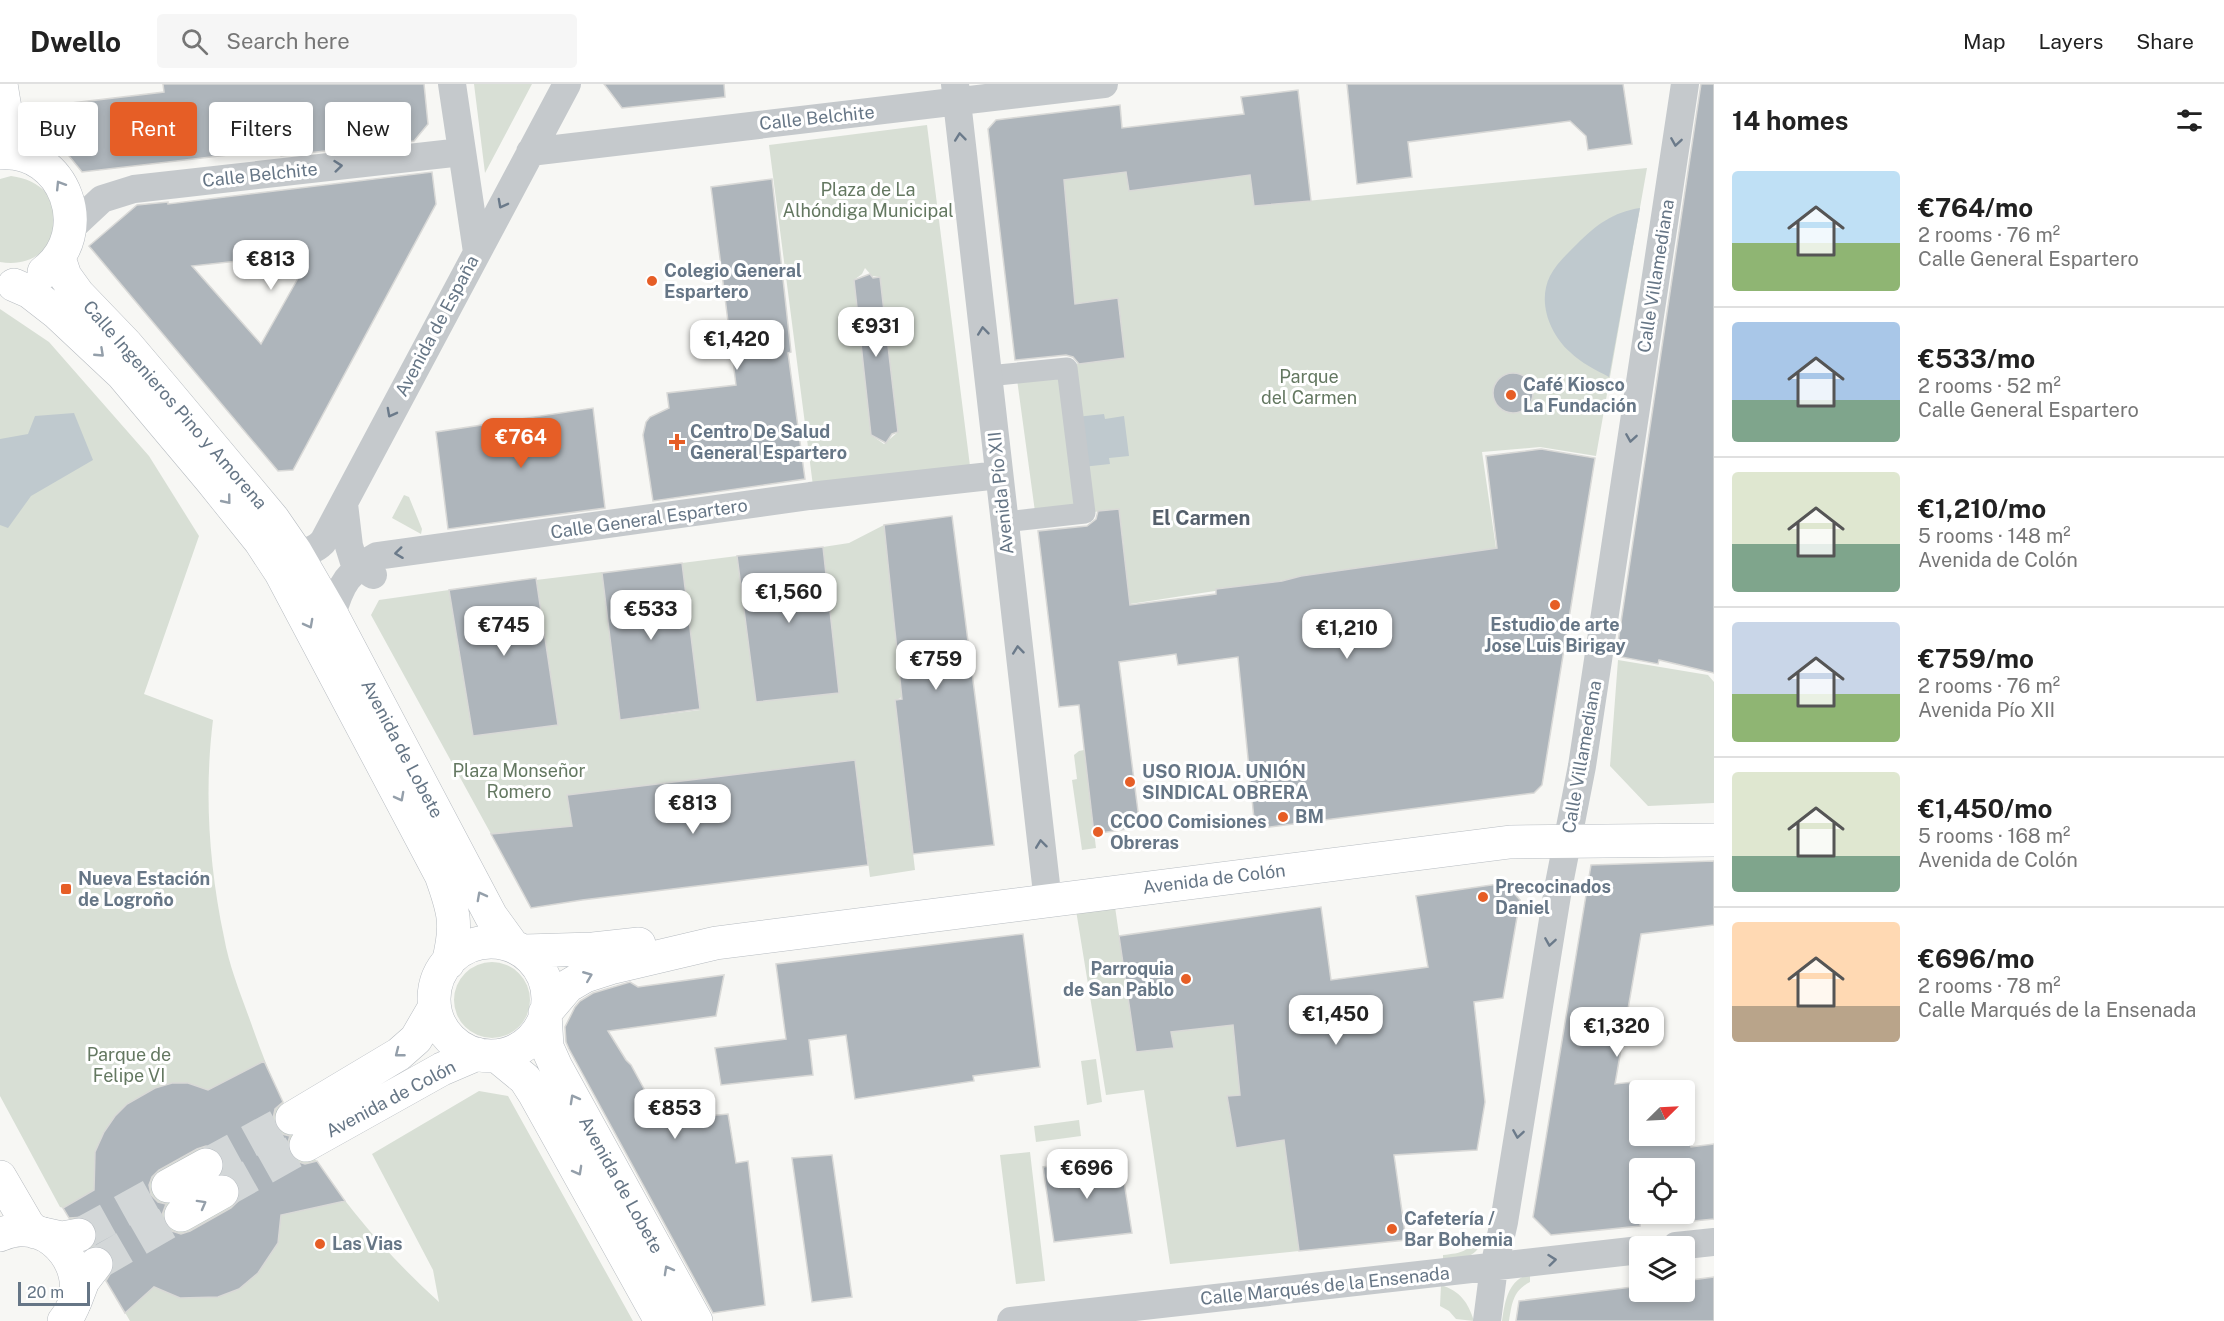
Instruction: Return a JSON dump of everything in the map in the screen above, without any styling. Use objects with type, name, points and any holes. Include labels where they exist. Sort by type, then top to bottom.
[{"type":"main road","name":"Calle Ingenieros Pino y Amorena","points":[[2,104],[13,137],[13,154],[46,167],[61,184],[70,205],[71,228],[59,258],[46,271],[31,280],[7,285]]},
{"type":"main road","name":"Calle Ingenieros Pino y Amorena","points":[[59,258],[64,276],[78,294],[126,344],[273,519],[288,562]]},
{"type":"main road","name":"Calle Ingenieros Pino y Amorena","points":[[7,285],[30,292],[57,313],[122,374],[260,541],[288,562]]},
{"type":"main road","name":"Avenida de Lobete","points":[[288,562],[332,615],[491,916],[519,948]]},
{"type":"main road","name":"Avenida de Lobete","points":[[288,562],[441,875],[453,908],[455,936],[448,963]]},
{"type":"main road","name":"Avenida de Colón","points":[[545,1013],[568,986],[585,976],[716,943],[1510,842],[1714,840]]},
{"type":"main road","points":[[497,942],[519,948],[540,967],[547,986],[549,996],[538,1030],[522,1047],[487,1055],[463,1049],[447,1036],[436,1020],[434,1008],[436,985],[448,963],[462,951],[479,944],[497,942]]},
{"type":"main road","name":"Avenida de Colón","points":[[519,948],[593,948],[657,942],[716,943]]},
{"type":"main road","name":"Avenida de Colón","points":[[434,1008],[416,1039],[299,1132],[431,1075],[487,1055]]},
{"type":"main road","name":"Avenida de Lobete","points":[[545,1013],[547,1047],[556,1067],[696,1321]]},
{"type":"main road","name":"Avenida de Lobete","points":[[487,1055],[525,1079],[661,1321]]},
{"type":"main road","points":[[168,1186],[214,1179],[182,1215]]},
{"type":"main road","points":[[18,1219],[62,1238],[79,1235]]},
{"type":"main road","points":[[18,1219],[56,1241],[73,1262],[77,1282],[70,1315]]},
{"type":"main road","points":[[70,1315],[83,1281],[96,1264]]},
{"type":"street","points":[[452,84],[477,252]]},
{"type":"street","name":"Avenida de España","points":[[288,562],[300,552],[317,548],[323,542],[567,84]]},
{"type":"street","name":"Calle Belchite","points":[[530,152],[956,93],[1104,84]]},
{"type":"street","name":"Calle Villamediana","points":[[1487,1321],[1494,1267],[1504,1222],[1567,843],[1582,766],[1685,84]]},
{"type":"street","name":"Avenida Pío XII","points":[[956,93],[1048,902]]},
{"type":"street","name":"Calle Belchite","points":[[71,228],[102,199],[134,189],[462,152]]},
{"type":"street","points":[[988,376],[1066,368],[1085,513],[1005,522]]},
{"type":"street","name":"Calle General Espartero","points":[[332,615],[339,590],[358,567],[376,556],[810,496],[998,463]]},
{"type":"street","points":[[344,504],[354,562],[358,567],[375,576],[567,547],[972,492]]},
{"type":"street","points":[[1695,1244],[1714,1242]]},
{"type":"street","name":"Calle Marqués de la Ensenada","points":[[1011,1321],[1629,1251]]},
{"type":"green space","points":[[474,84],[532,84],[485,173]]},
{"type":"green space","name":"Plaza de La Alhóndiga Municipal","points":[[927,125],[970,466],[813,486],[769,145]],"holes":[[[865,268],[872,276],[879,277],[898,432],[884,444],[871,435],[854,280],[862,274]]]},
{"type":"green space","name":"Parque del Carmen","points":[[1647,168],[1596,456],[1540,447],[1482,452],[1496,548],[1130,604],[1126,578],[1092,553],[1124,549],[1119,509],[1036,519],[1016,372],[1125,357],[1118,299],[1075,304],[1064,180],[1126,172],[1129,191],[1250,175],[1255,206]]},
{"type":"green space","points":[[11,176],[33,183],[48,195],[55,210],[56,226],[50,242],[39,254],[22,262],[0,262],[0,179]]},
{"type":"green space","name":"Parque de Felipe VI","points":[[0,309],[49,342],[149,456],[199,536],[144,694],[213,720],[209,775],[210,829],[215,883],[226,948],[269,1071],[307,1147],[336,1189],[368,1229],[439,1302],[433,1270],[372,1154],[479,1091],[508,1096],[633,1321],[130,1321],[63,1208],[60,1207],[0,1096]]},
{"type":"green space","points":[[404,495],[409,497],[422,529],[421,534],[392,518]]},
{"type":"green space","name":"Plaza Monseñor Romero","points":[[884,525],[905,695],[895,701],[915,870],[870,877],[855,760],[572,826],[491,834],[371,615],[379,600],[449,590],[473,736],[557,725],[536,580],[602,572],[620,720],[700,710],[682,563],[737,556],[839,693],[823,547],[849,543]]},
{"type":"green space","points":[[1618,660],[1708,675],[1714,682],[1714,803],[1648,806],[1610,766]]},
{"type":"green space","points":[[1084,750],[1096,848],[1082,850],[1072,780],[1077,779],[1074,755]]},
{"type":"green space","points":[[1113,893],[1136,1052],[1174,1048],[1171,1032],[1233,1025],[1240,1095],[1228,1097],[1236,1148],[1284,1140],[1299,1251],[1170,1264],[1144,1090],[1106,1095],[1074,898]]},
{"type":"green space","points":[[492,962],[506,965],[519,973],[527,986],[530,1000],[527,1014],[519,1027],[506,1035],[492,1038],[478,1035],[465,1027],[457,1014],[454,1000],[457,986],[465,973],[478,965]]},
{"type":"green space","points":[[1096,1059],[1102,1102],[1087,1105],[1081,1061]]},
{"type":"green space","points":[[1079,1120],[1081,1136],[1036,1142],[1034,1126]]},
{"type":"green space","points":[[1030,1152],[1045,1281],[1016,1284],[1000,1155]]},
{"type":"green space","points":[[1479,1235],[1486,1236],[1478,1249],[1469,1256],[1443,1262],[1443,1255],[1464,1251]]},
{"type":"green space","points":[[1530,1274],[1530,1282],[1520,1289],[1514,1298],[1509,1321],[1502,1321],[1506,1299],[1512,1286]]},
{"type":"green space","points":[[1441,1285],[1453,1290],[1462,1298],[1474,1321],[1456,1319],[1440,1306]]},
{"type":"shaded area","points":[[1640,208],[1609,377],[1579,360],[1563,345],[1551,327],[1545,307],[1546,286],[1559,263],[1591,231],[1613,216]]},
{"type":"shaded area","points":[[74,413],[93,460],[31,496],[8,528],[0,525],[0,439],[28,434],[35,416]]},
{"type":"shaded area","points":[[1104,414],[1105,419],[1124,416],[1129,456],[1109,458],[1110,464],[1082,467],[1076,417]]},
{"type":"building","points":[[163,84],[424,84],[428,124],[414,141],[411,141],[411,102],[325,102],[325,151],[313,152],[313,102],[209,102],[209,156],[220,156],[82,172],[69,156],[98,156],[98,102],[80,102],[164,92]]},
{"type":"building","points":[[604,84],[724,84],[725,97],[622,108]]},
{"type":"building","points":[[1347,84],[1623,84],[1632,144],[1588,150],[1586,136],[1570,121],[1408,142],[1412,177],[1357,184]]},
{"type":"building","points":[[1701,84],[1714,84],[1714,673],[1659,660],[1658,664],[1616,656]]},
{"type":"building","points":[[1298,90],[1311,201],[1254,206],[1250,175],[1129,191],[1126,172],[1064,180],[1075,304],[1118,298],[1125,358],[1079,364],[1073,357],[1066,355],[1015,360],[988,129],[996,120],[1120,105],[1122,128],[1244,114],[1241,97]]},
{"type":"building","points":[[432,172],[436,204],[293,470],[278,471],[89,246],[137,205],[168,202],[168,204]],"holes":[[[284,256],[286,266],[306,264],[261,344],[192,266]]]},
{"type":"building","points":[[772,179],[791,352],[788,353],[805,479],[653,501],[643,435],[646,422],[650,417],[669,408],[667,393],[736,385],[711,187]]},
{"type":"building","points":[[870,274],[873,278],[880,277],[898,432],[892,434],[886,443],[871,435],[854,280]]},
{"type":"building","points":[[1513,373],[1521,374],[1527,379],[1532,385],[1532,401],[1527,407],[1521,412],[1513,413],[1505,412],[1499,407],[1494,401],[1493,393],[1494,385],[1499,379],[1505,374]]},
{"type":"building","points":[[593,408],[605,508],[448,529],[436,432]]},
{"type":"building","points":[[1541,449],[1595,458],[1542,785],[1534,793],[1255,829],[1238,657],[1178,665],[1176,654],[1119,662],[1140,827],[1094,834],[1079,705],[1059,707],[1038,531],[1087,526],[1096,519],[1098,511],[1119,509],[1130,605],[1216,594],[1216,589],[1497,548],[1486,456]]},
{"type":"building","points":[[952,516],[994,845],[913,854],[895,700],[902,699],[884,525]]},
{"type":"building","points":[[823,547],[839,693],[756,702],[737,556]]},
{"type":"building","points":[[682,563],[700,709],[620,720],[602,573]]},
{"type":"building","points":[[536,578],[558,725],[473,736],[449,590]]},
{"type":"building","points":[[855,760],[868,865],[531,908],[491,834],[572,826],[567,795]]},
{"type":"building","points":[[1714,861],[1714,925],[1641,934],[1615,1084],[1629,1082],[1629,1146],[1691,1147],[1714,1144],[1714,1219],[1695,1221],[1695,1158],[1629,1158],[1629,1224],[1640,1224],[1640,1226],[1551,1235],[1533,1217],[1591,865]]},
{"type":"building","points":[[1505,883],[1520,900],[1503,998],[1474,1002],[1485,1102],[1477,1150],[1394,1155],[1406,1240],[1299,1251],[1284,1140],[1236,1148],[1227,1096],[1240,1095],[1233,1025],[1171,1032],[1174,1048],[1136,1052],[1119,936],[1321,907],[1331,980],[1428,967],[1416,896]]},
{"type":"building","points":[[1023,934],[1040,1067],[973,1076],[974,1081],[855,1099],[846,1035],[809,1040],[813,1075],[721,1085],[715,1048],[786,1039],[776,964]]},
{"type":"building","points":[[724,975],[716,1016],[608,1031],[631,1065],[661,1120],[728,1114],[736,1163],[748,1161],[765,1305],[713,1313],[569,1049],[565,1027],[575,1007],[593,993],[630,982],[638,987]]},
{"type":"building","points":[[264,1061],[283,1102],[275,1109],[273,1119],[276,1128],[282,1134],[290,1136],[287,1145],[290,1155],[296,1161],[305,1164],[317,1161],[345,1201],[281,1215],[278,1243],[258,1273],[239,1289],[218,1297],[180,1298],[154,1287],[125,1313],[106,1281],[114,1267],[113,1256],[107,1249],[94,1246],[97,1241],[97,1232],[94,1223],[85,1217],[69,1218],[63,1208],[94,1190],[95,1152],[104,1132],[127,1104],[155,1088],[172,1083],[188,1083],[208,1090]],"holes":[[[206,1146],[222,1155],[225,1165],[223,1173],[232,1176],[239,1183],[241,1192],[238,1201],[231,1208],[190,1231],[181,1234],[172,1231],[165,1225],[162,1215],[166,1204],[158,1202],[151,1195],[149,1185],[152,1177],[159,1170],[197,1149]]]},
{"type":"building","points":[[832,1155],[852,1297],[812,1302],[792,1158]]},
{"type":"building","points":[[1120,1156],[1132,1233],[1054,1242],[1043,1167]]},
{"type":"building","points":[[1714,1277],[1714,1321],[1516,1321],[1519,1301],[1629,1287],[1629,1302],[1695,1302],[1695,1280]]},
{"type":"tunnel","points":[[206,1165],[292,1118]]},
{"type":"tunnel","points":[[222,1192],[306,1145]]},
{"type":"tunnel","points":[[79,1235],[168,1186]]},
{"type":"tunnel","points":[[96,1264],[181,1215]]},
{"type":"place","name":"Colegio General Espartero","points":[[652,281]]},
{"type":"place","name":"Café Kiosco La Fundación","points":[[1511,395]]},
{"type":"place","name":"Centro De Salud General Espartero","points":[[677,442]]},
{"type":"place","name":"Estudio de arte Jose Luis Birigay","points":[[1555,605]]},
{"type":"place","name":"USO RIOJA. UNIÓN SINDICAL OBRERA","points":[[1130,782]]},
{"type":"place","name":"BM","points":[[1283,817]]},
{"type":"place","name":"CCOO Comisiones Obreras","points":[[1098,832]]},
{"type":"place","name":"Nueva Estación de Logroño","points":[[66,889]]},
{"type":"place","name":"Precocinados Daniel","points":[[1483,897]]},
{"type":"place","name":"Parroquia de San Pablo","points":[[1186,979]]},
{"type":"place","name":"Cafetería / Bar Bohemia","points":[[1392,1229]]},
{"type":"place","name":"Las Vias","points":[[320,1244]]},
{"type":"district","name":"El Carmen","points":[[1201,518]]}]
